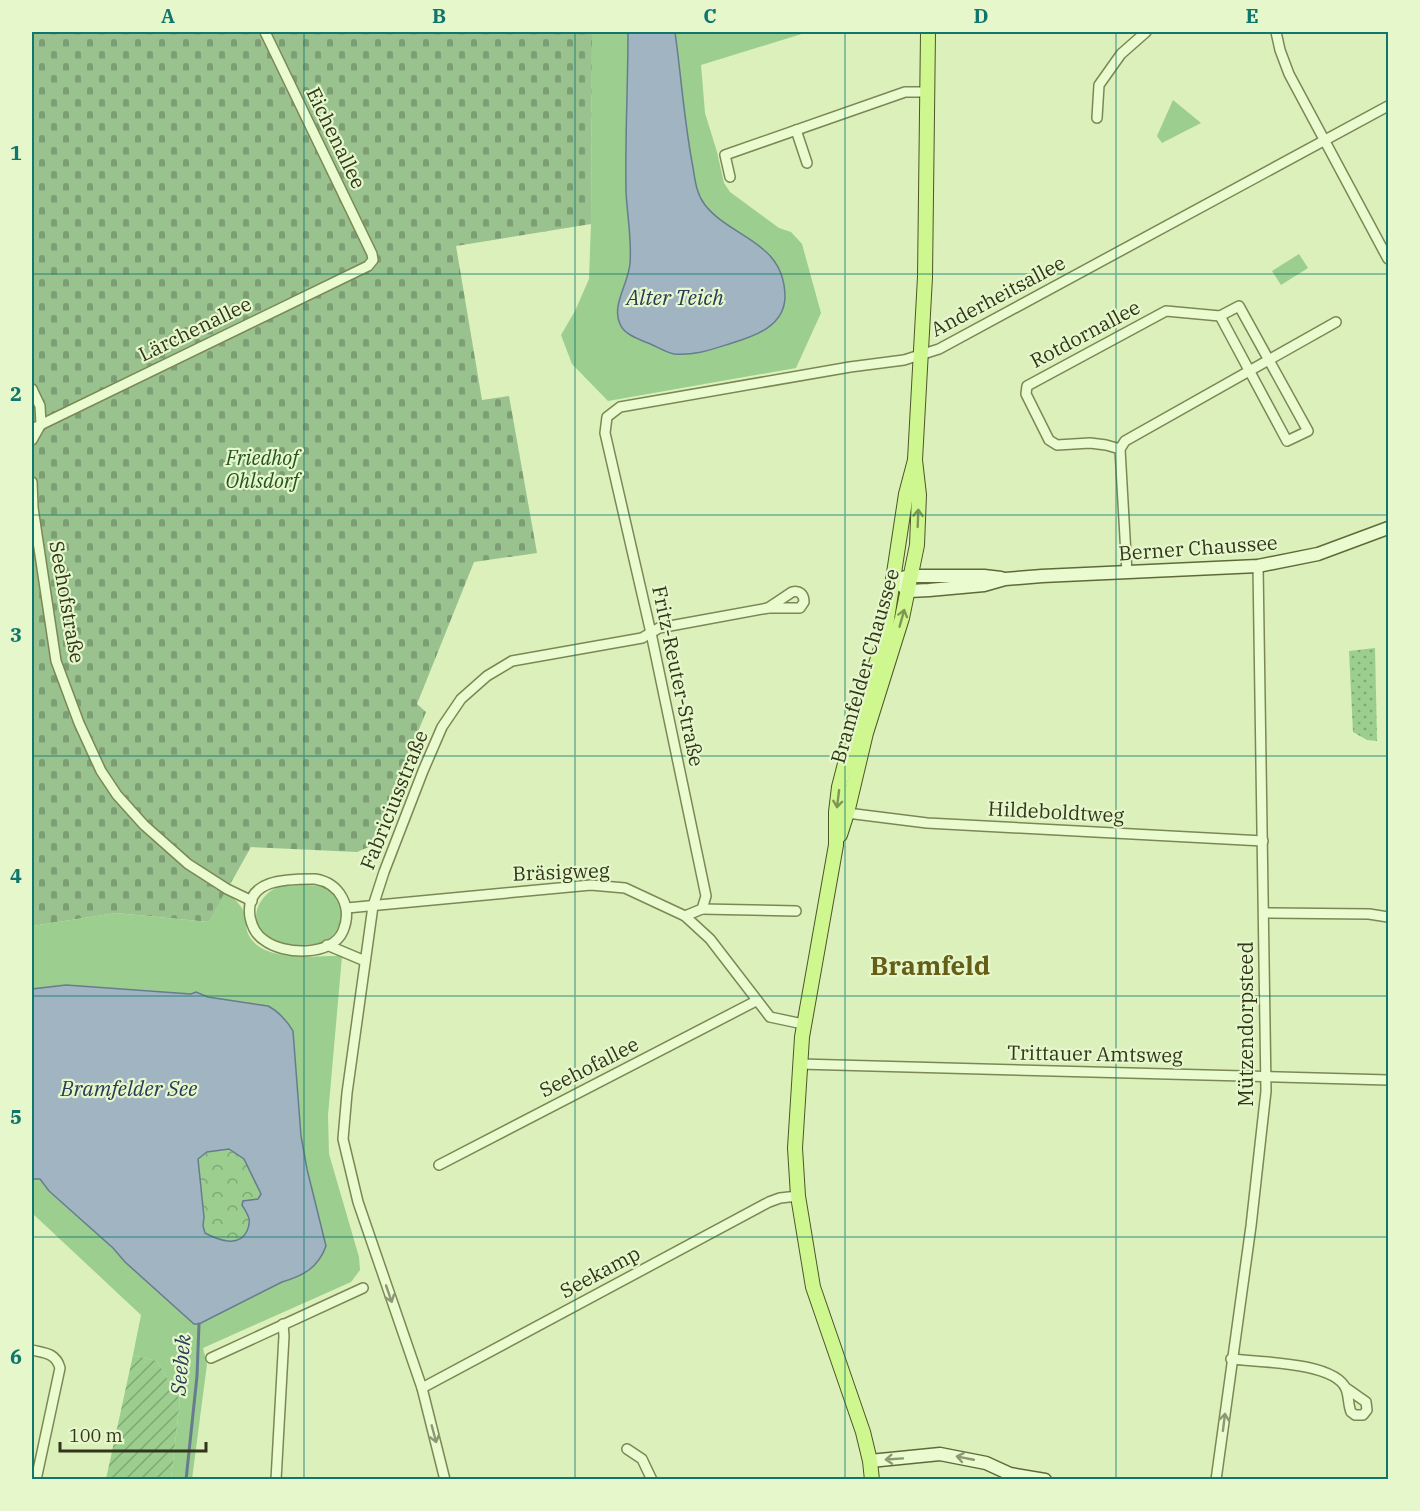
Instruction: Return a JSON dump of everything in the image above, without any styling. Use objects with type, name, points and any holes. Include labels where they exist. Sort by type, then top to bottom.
[{"type":"main road","name":"Bramfelder Chaussee","points":[[872,1479],[870,1461],[854,1405],[813,1287],[798,1196],[795,1149],[803,1024],[836,845],[848,813],[866,733],[909,591],[917,545],[919,495],[915,460],[925,277],[928,32]]},
{"type":"main road","name":"Bramfelder Chaussee","points":[[836,845],[836,812],[841,778],[884,639],[906,494],[915,460]]},
{"type":"street","name":"Eichenallee","points":[[266,32],[373,260]]},
{"type":"street","points":[[1096,118],[1099,85],[1121,54],[1146,32]]},
{"type":"street","points":[[1276,32],[1288,74],[1389,260]]},
{"type":"street","points":[[730,177],[725,155],[905,92],[927,92]]},
{"type":"street","name":"Anderheitsallee","points":[[605,433],[607,417],[620,407],[850,367],[904,360],[939,349],[1389,106]]},
{"type":"street","points":[[796,130],[807,163]]},
{"type":"street","name":"Lärchenallee","points":[[32,429],[368,266],[373,260]]},
{"type":"street","name":"Rotdornallee","points":[[1120,449],[1090,443],[1058,445],[1049,440],[1026,394],[1027,386],[1166,311],[1220,316],[1239,306],[1308,430],[1287,441],[1220,316]]},
{"type":"street","points":[[1127,573],[1120,449],[1125,441],[1336,322]]},
{"type":"street","points":[[32,389],[40,406],[41,424],[32,440]]},
{"type":"street","name":"Fritz-Reuter-Straße","points":[[605,433],[651,633],[706,896],[702,909]]},
{"type":"street","name":"Seehofstraße","points":[[32,482],[33,508],[56,661],[87,743],[101,771],[113,789],[144,825],[179,856],[227,889],[252,902]]},
{"type":"street","name":"Berner Chaussee","points":[[894,580],[912,576],[984,576],[1005,579],[1258,566],[1318,554],[1389,528]]},
{"type":"street","name":"Mützendorpsteed","points":[[1216,1479],[1251,1226],[1267,1076],[1258,566]]},
{"type":"street","name":"Berner Chaussee","points":[[909,591],[984,585],[1005,579]]},
{"type":"street","points":[[894,580],[909,591]]},
{"type":"street","name":"Fabriciusstraße","points":[[422,1388],[370,1239],[349,1171],[343,1139],[373,906],[384,872],[442,728],[461,699],[487,676],[512,661],[642,638],[659,628],[768,608]]},
{"type":"street","name":"Hildeboldtweg","points":[[848,813],[927,823],[1263,841]]},
{"type":"street","points":[[286,879],[315,879],[326,882],[344,898],[347,908],[343,930],[338,938],[316,949],[298,950],[281,948],[265,942],[253,928],[250,910],[260,890],[276,881],[286,879]]},
{"type":"street","name":"Bräsigweg","points":[[347,908],[591,885],[625,888],[685,915],[710,939],[770,1017],[803,1024]]},
{"type":"street","points":[[685,915],[702,909],[796,911]]},
{"type":"street","points":[[1264,913],[1369,914],[1389,917]]},
{"type":"street","points":[[327,945],[365,961]]},
{"type":"street","name":"Seehofallee","points":[[439,1165],[756,1001]]},
{"type":"street","name":"Trittauer Amtsweg","points":[[800,1064],[1389,1080]]},
{"type":"street","name":"Seekamp","points":[[422,1388],[769,1202],[798,1196]]},
{"type":"street","points":[[211,1358],[363,1288]]},
{"type":"street","points":[[276,1479],[283,1324]]},
{"type":"street","points":[[32,1350],[52,1354],[58,1360],[60,1368],[36,1479]]},
{"type":"street","points":[[1231,1359],[1317,1369],[1335,1376],[1346,1388]]},
{"type":"street","points":[[422,1388],[445,1479]]},
{"type":"street","points":[[627,1449],[642,1459],[652,1479]]},
{"type":"street","points":[[870,1461],[940,1454],[986,1463],[1010,1474],[1045,1479]]},
{"type":"green space","name":"Friedhof Ohlsdorf","points":[[32,32],[592,32],[591,224],[456,246],[482,400],[509,396],[537,553],[474,562],[417,704],[426,712],[371,846],[357,852],[251,847],[209,922],[116,913],[32,926]]},
{"type":"green space","points":[[592,32],[808,32],[701,65],[705,113],[724,183],[730,192],[779,228],[791,232],[802,244],[821,313],[796,368],[608,401],[572,364],[561,335],[589,279]]},
{"type":"green space","points":[[1173,100],[1201,123],[1162,143],[1157,136]]},
{"type":"green space","points":[[1299,254],[1308,268],[1281,285],[1272,271]]},
{"type":"green space","points":[[1375,648],[1377,741],[1367,740],[1353,732],[1349,651]]},
{"type":"green space","points":[[281,885],[317,886],[327,889],[334,895],[339,902],[341,919],[334,934],[319,943],[308,945],[286,945],[269,939],[258,924],[257,909],[266,895]]},
{"type":"green space","points":[[225,892],[240,906],[246,917],[247,931],[253,942],[263,949],[288,955],[342,956],[328,1115],[329,1154],[359,1257],[360,1270],[351,1282],[203,1348],[207,1364],[192,1479],[171,1479],[180,1400],[157,1361],[133,1355],[141,1315],[32,1213],[32,1179],[40,1179],[49,1192],[114,1248],[125,1262],[190,1320],[205,1321],[282,1282],[295,1278],[307,1169],[301,1136],[293,1031],[282,1017],[268,1006],[208,997],[197,992],[191,994],[66,985],[32,989],[32,926],[116,913],[209,922]]},
{"type":"green space","points":[[229,1149],[244,1159],[261,1194],[258,1199],[242,1205],[249,1227],[241,1241],[227,1241],[213,1237],[205,1233],[203,1226],[198,1159],[207,1152]]},
{"type":"green space","points":[[133,1355],[157,1361],[180,1400],[171,1479],[106,1479]]},
{"type":"water","name":"Alter Teich","points":[[628,32],[675,32],[689,146],[699,195],[716,216],[766,252],[776,263],[782,278],[784,306],[774,322],[750,337],[704,352],[674,354],[667,352],[624,330],[618,317],[619,302],[629,271],[630,254],[626,191]]},
{"type":"water","name":"Bramfelder See","points":[[66,985],[191,994],[196,992],[208,997],[268,1006],[282,1017],[293,1031],[301,1136],[326,1246],[319,1260],[297,1277],[282,1282],[199,1324],[194,1324],[49,1191],[40,1179],[32,1179],[32,989]],"holes":[[[229,1149],[244,1159],[261,1194],[258,1199],[243,1201],[242,1205],[249,1221],[247,1231],[243,1236],[234,1241],[222,1240],[205,1233],[198,1159],[207,1152]]]},
{"type":"waterway","name":"Seebek","points":[[186,1480],[197,1376],[199,1324]]},
{"type":"district","name":"Bramfeld","points":[[930,966]]}]
